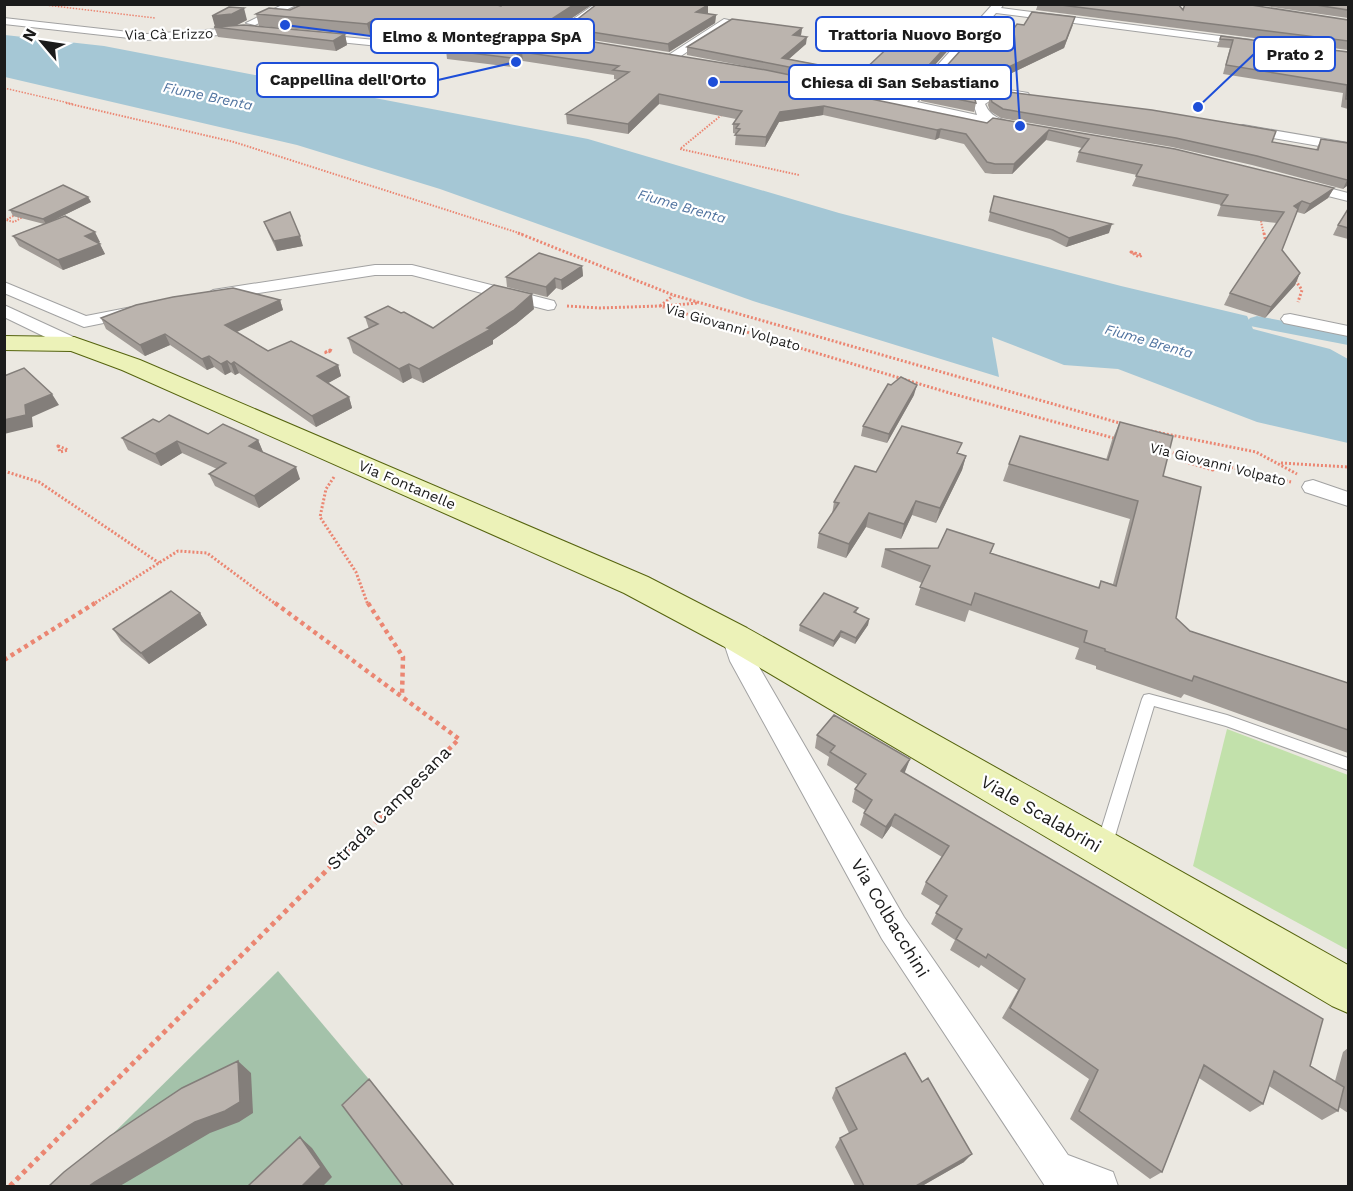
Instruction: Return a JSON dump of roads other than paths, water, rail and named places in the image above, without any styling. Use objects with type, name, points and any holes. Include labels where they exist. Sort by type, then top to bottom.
[{"type":"street","name":"Via Cà Erizzo","points":[[4,21],[147,37],[253,31],[241,28],[293,4]]},
{"type":"street","points":[[547,42],[602,4]]},
{"type":"street","points":[[908,105],[997,7],[1260,44]]},
{"type":"street","points":[[694,61],[666,57],[728,21]]},
{"type":"street","points":[[306,36],[493,55]]},
{"type":"street","points":[[509,56],[547,42],[564,40],[575,42]]},
{"type":"street","points":[[748,71],[800,85],[1034,130]]},
{"type":"street","points":[[993,122],[982,114],[979,103],[984,98],[994,94],[1039,98]]},
{"type":"street","points":[[1227,126],[1348,147]]},
{"type":"street","points":[[1290,182],[1348,197]]},
{"type":"street","points":[[198,297],[375,270],[412,270],[548,305]]},
{"type":"street","points":[[4,287],[84,322],[147,308]]},
{"type":"street","name":"Via Fontanelle","points":[[4,310],[18,337],[74,344],[130,365],[636,585],[735,636]]},
{"type":"street","points":[[1290,319],[1348,331]]},
{"type":"street","points":[[1313,487],[1348,499]]},
{"type":"street","name":"Viale Scalabrini","points":[[735,636],[1348,990]]},
{"type":"street","name":"Via Colbacchini","points":[[735,636],[743,661],[893,928],[1062,1179]]},
{"type":"street","points":[[1062,1179],[1077,1176],[1099,1186]]},
{"type":"lane","points":[[952,122],[985,129],[993,122]]},
{"type":"lane","points":[[1102,850],[1149,699],[1227,721],[1348,764]]},
{"type":"water","name":"Fiume Brenta","points":[[5,35],[104,46],[588,139],[839,213],[1247,316],[1253,329],[1330,349],[1348,359],[1348,443],[1257,422],[1118,369],[1064,365],[992,337],[999,377],[753,301],[440,189],[297,145],[5,77]]},
{"type":"waterway","points":[[1257,322],[1348,339]]},
{"type":"place","name":"Elmo & Montegrappa SpA","points":[[285,25]]},
{"type":"place","name":"Cappellina dell'Orto","points":[[516,62]]},
{"type":"place","name":"Chiesa di San Sebastiano","points":[[713,82]]},
{"type":"place","name":"Prato 2","points":[[1198,107]]},
{"type":"place","name":"Trattoria Nuovo Borgo","points":[[1020,126]]}]
